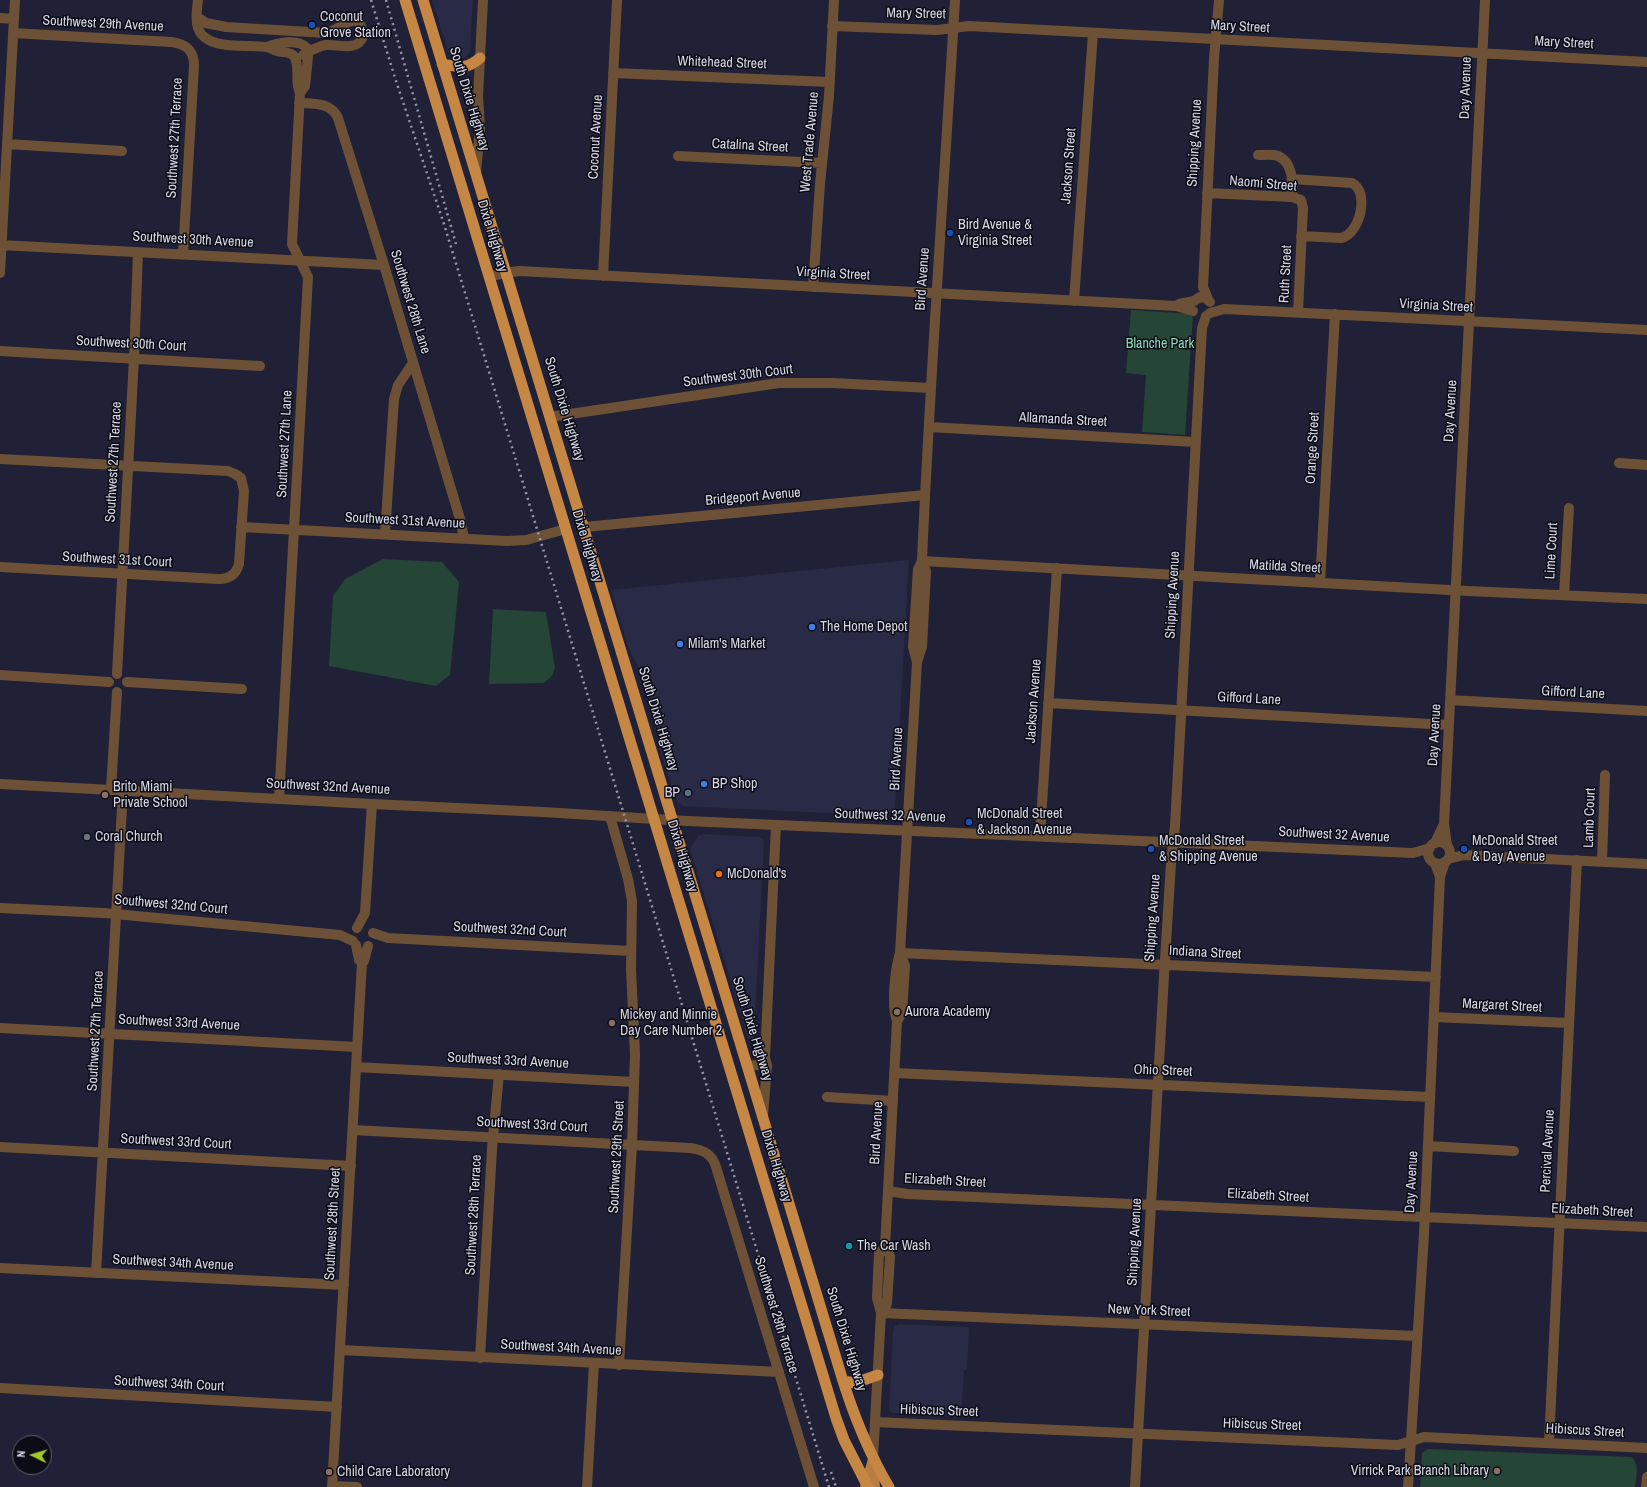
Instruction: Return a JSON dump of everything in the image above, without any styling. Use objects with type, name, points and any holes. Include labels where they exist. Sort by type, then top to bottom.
[{"type":"highway","name":"Dixie Highway","points":[[405,0],[836,1418],[844,1440],[868,1486]]},
{"type":"highway","name":"South Dixie Highway","points":[[423,0],[843,1381],[854,1413],[873,1459],[889,1487]]},
{"type":"highway","points":[[442,64],[465,67],[480,58]]},
{"type":"highway","points":[[843,1381],[855,1383],[878,1375]]},
{"type":"main road","points":[[868,1486],[873,1459]]},
{"type":"street","points":[[0,273],[3,161],[7,144],[5,90],[13,33],[14,0]]},
{"type":"street","points":[[197,17],[206,23],[226,27],[326,33],[334,32],[345,22],[352,21],[358,22],[361,25],[363,37],[357,45],[351,47],[326,45],[308,52],[296,59],[289,53],[278,52],[267,47],[213,42],[203,35],[198,28],[197,17],[198,0]]},
{"type":"street","points":[[476,173],[480,118],[480,58],[483,0]]},
{"type":"street","name":"Coconut Avenue","points":[[603,276],[617,0]]},
{"type":"street","name":"West Trade Avenue","points":[[813,287],[834,0]]},
{"type":"street","name":"Bird Avenue","points":[[873,1459],[881,1313],[877,1298],[879,1253],[885,1247],[897,1021],[894,1013],[896,965],[900,953],[917,662],[913,647],[918,569],[922,561],[955,0]]},
{"type":"street","name":"Shipping Avenue","points":[[1135,1487],[1164,965],[1189,575],[1202,328],[1200,326],[1202,307],[1200,289],[1203,287],[1207,193],[1219,0]]},
{"type":"street","name":"Day Avenue","points":[[1448,847],[1444,824],[1485,0]]},
{"type":"street","points":[[0,18],[14,19]]},
{"type":"street","name":"Mary Street","points":[[832,26],[937,30],[969,26],[1647,62]]},
{"type":"street","name":"Southwest 29th Avenue","points":[[13,33],[170,42],[179,43],[190,49]]},
{"type":"street","name":"Jackson Street","points":[[1074,301],[1093,33]]},
{"type":"street","points":[[267,47],[278,42],[297,43],[304,45],[308,52]]},
{"type":"street","name":"Southwest 27th Terrace","points":[[183,254],[194,66],[194,59],[190,49]]},
{"type":"street","name":"Southwest 27th Lane","points":[[299,98],[305,86],[308,52]]},
{"type":"street","name":"Southwest 27th Lane","points":[[279,799],[308,277],[292,244],[299,98],[296,59]]},
{"type":"street","name":"Whitehead Street","points":[[614,73],[829,82]]},
{"type":"street","name":"Southwest 28th Lane","points":[[299,98],[325,106],[332,110],[336,115],[384,265],[460,519],[464,538]]},
{"type":"street","points":[[7,144],[122,151]]},
{"type":"street","points":[[1258,154],[1276,156],[1283,159],[1290,171],[1292,179],[1292,197]]},
{"type":"street","name":"Catalina Street","points":[[678,156],[822,163]]},
{"type":"street","points":[[1292,179],[1347,182],[1358,187],[1361,198],[1360,216],[1350,234],[1341,238],[1301,236]]},
{"type":"street","name":"Naomi Street","points":[[1207,193],[1299,198],[1302,203],[1301,236]]},
{"type":"street","name":"Ruth Street","points":[[1298,312],[1301,236]]},
{"type":"street","name":"Southwest 30th Avenue","points":[[1,245],[384,265]]},
{"type":"street","name":"Southwest 27th Terrace","points":[[117,674],[134,358],[138,252]]},
{"type":"street","name":"Virginia Street","points":[[489,276],[519,272],[1176,306],[1179,304],[1202,307],[1223,306],[1224,309],[1647,330]]},
{"type":"street","name":"Orange Street","points":[[1320,583],[1335,314]]},
{"type":"street","name":"Southwest 30th Court","points":[[0,351],[260,366]]},
{"type":"street","points":[[385,534],[394,399],[398,385],[413,362]]},
{"type":"street","name":"Southwest 30th Court","points":[[550,417],[779,383],[832,383],[931,388]]},
{"type":"street","name":"Allamanda Street","points":[[929,427],[1196,442]]},
{"type":"street","points":[[0,459],[225,471],[238,475],[242,481],[241,527]]},
{"type":"street","points":[[1619,464],[1647,465]]},
{"type":"street","name":"Bridgeport Avenue","points":[[584,527],[925,495]]},
{"type":"street","name":"Lime Court","points":[[1564,595],[1569,508]]},
{"type":"street","name":"Southwest 31st Avenue","points":[[241,527],[507,541],[521,540],[566,529]]},
{"type":"street","name":"Southwest 31st Court","points":[[0,568],[219,579],[232,576],[237,570],[239,564],[241,527]]},
{"type":"street","name":"Matilda Street","points":[[922,561],[1647,599]]},
{"type":"street","name":"Jackson Avenue","points":[[1040,836],[1058,568]]},
{"type":"street","points":[[117,674],[123,675],[127,682],[124,690],[117,692],[112,690],[109,682],[111,677],[117,674]]},
{"type":"street","points":[[0,675],[109,682]]},
{"type":"street","points":[[127,682],[242,690]]},
{"type":"street","points":[[111,790],[117,692]]},
{"type":"street","name":"Gifford Lane","points":[[1450,700],[1647,711]]},
{"type":"street","name":"Gifford Lane","points":[[1048,703],[1449,725]]},
{"type":"street","name":"Lamb Court","points":[[1602,862],[1605,776]]},
{"type":"street","name":"Southwest 32nd Avenue","points":[[0,784],[655,819]]},
{"type":"street","name":"Southwest 27th Terrace","points":[[96,1273],[123,790]]},
{"type":"street","points":[[355,936],[364,913],[372,804]]},
{"type":"street","points":[[610,816],[631,891],[631,951]]},
{"type":"street","name":"Southwest 32 Avenue","points":[[655,819],[1413,853],[1440,861]]},
{"type":"street","name":"Day Avenue","points":[[1432,846],[1444,824]]},
{"type":"street","points":[[763,1116],[767,1065],[765,1058],[776,825]]},
{"type":"street","points":[[1440,861],[1429,852],[1432,846],[1442,842],[1462,855]]},
{"type":"street","name":"Southwest 32 Avenue","points":[[1413,853],[1432,846]]},
{"type":"street","points":[[1440,861],[1450,854],[1448,847]]},
{"type":"street","points":[[1440,861],[1462,855],[1647,864]]},
{"type":"street","name":"Percival Avenue","points":[[1549,1443],[1577,860]]},
{"type":"street","name":"Day Avenue","points":[[1408,1487],[1428,1146],[1440,861]]},
{"type":"street","name":"Southwest 32nd Court","points":[[0,908],[116,914],[355,936]]},
{"type":"street","points":[[364,913],[371,938]]},
{"type":"street","points":[[355,936],[363,926],[371,938]]},
{"type":"street","points":[[355,936],[362,948],[371,938]]},
{"type":"street","name":"Southwest 28th Street","points":[[355,936],[359,960],[362,963]]},
{"type":"street","name":"Southwest 32nd Court","points":[[371,938],[631,951]]},
{"type":"street","name":"Southwest 28th Street","points":[[332,1486],[362,963],[364,961],[371,938]]},
{"type":"street","name":"Southwest 29th Street","points":[[619,1365],[632,1145],[634,1082],[631,951]]},
{"type":"street","name":"Indiana Street","points":[[900,953],[1436,977]]},
{"type":"street","name":"Margaret Street","points":[[1434,1016],[1569,1023]]},
{"type":"street","name":"Southwest 33rd Avenue","points":[[0,1028],[357,1047]]},
{"type":"street","points":[[748,1066],[757,1065],[765,1058]]},
{"type":"street","name":"Southwest 33rd Avenue","points":[[356,1067],[634,1082]]},
{"type":"street","name":"Ohio Street","points":[[894,1073],[1430,1097]]},
{"type":"street","name":"Southwest 28th Terrace","points":[[480,1358],[493,1137],[499,1074]]},
{"type":"street","points":[[827,1097],[893,1101]]},
{"type":"street","name":"Southwest 33rd Court","points":[[353,1130],[690,1148],[700,1149],[708,1153]]},
{"type":"street","points":[[1428,1146],[1514,1151]]},
{"type":"street","name":"Southwest 33rd Court","points":[[0,1147],[351,1166]]},
{"type":"street","name":"Southwest 29th Terrace","points":[[708,1153],[716,1167],[814,1487]]},
{"type":"street","name":"Elizabeth Street","points":[[888,1191],[907,1194],[1647,1227]]},
{"type":"street","name":"Southwest 34th Avenue","points":[[0,1268],[344,1285]]},
{"type":"street","name":"New York Street","points":[[881,1313],[1417,1336]]},
{"type":"street","name":"Southwest 34th Avenue","points":[[341,1350],[779,1372]]},
{"type":"street","points":[[587,1487],[594,1363]]},
{"type":"street","name":"Southwest 34th Court","points":[[0,1388],[337,1407]]},
{"type":"street","name":"Hibiscus Street","points":[[875,1422],[1398,1445],[1424,1437],[1647,1448]]},
{"type":"street","points":[[1646,1487],[1647,1477]]},
{"type":"street","points":[[332,1486],[357,1487]]},
{"type":"shaded area","points":[[432,0],[473,0],[470,51],[465,58],[453,58],[449,55]]},
{"type":"shaded area","points":[[909,560],[895,808],[893,812],[885,816],[683,806],[677,802],[657,741],[658,724],[646,683],[628,647],[611,590]]},
{"type":"shaded area","points":[[703,834],[759,837],[764,840],[754,1038],[752,1040],[748,1038],[690,849],[698,836]]},
{"type":"shaded area","points":[[899,1324],[969,1327],[967,1370],[964,1370],[961,1416],[893,1413],[890,1411],[893,1331],[895,1326]]},
{"type":"green space","name":"Blanche Park","points":[[1131,310],[1193,314],[1185,435],[1142,432],[1146,375],[1126,373]]},
{"type":"green space","points":[[383,559],[442,562],[459,582],[450,675],[436,686],[329,666],[333,596],[345,579]]},
{"type":"green space","points":[[493,609],[546,612],[555,668],[552,676],[544,683],[489,684]]},
{"type":"green space","points":[[1428,1449],[1631,1457],[1636,1463],[1637,1475],[1635,1487],[1420,1487],[1422,1453]]},
{"type":"railway","points":[[371,0],[396,81],[444,224],[829,1487]]},
{"type":"railway","points":[[386,0],[456,244]]},
{"type":"railway","points":[[831,1472],[836,1487]]},
{"type":"place","name":"Coconut Grove Station","points":[[312,25]]},
{"type":"place","name":"Bird Avenue & Virginia Street","points":[[950,233]]},
{"type":"place","name":"The Home Depot","points":[[812,627]]},
{"type":"place","name":"Milam's Market","points":[[680,644]]},
{"type":"place","name":"BP Shop","points":[[704,784]]},
{"type":"place","name":"BP","points":[[688,793]]},
{"type":"place","name":"Brito Miami Private School","points":[[105,795]]},
{"type":"place","name":"McDonald Street & Jackson Avenue","points":[[969,822]]},
{"type":"place","name":"Coral Church","points":[[87,837]]},
{"type":"place","name":"McDonald Street & Shipping Avenue","points":[[1151,849]]},
{"type":"place","name":"McDonald Street & Day Avenue","points":[[1464,849]]},
{"type":"place","name":"McDonald's","points":[[719,874]]},
{"type":"place","name":"Aurora Academy","points":[[897,1012]]},
{"type":"place","name":"Mickey and Minnie Day Care Number 2","points":[[612,1023]]},
{"type":"place","name":"The Car Wash","points":[[849,1246]]},
{"type":"place","name":"Virrick Park Branch Library","points":[[1497,1471]]},
{"type":"place","name":"Child Care Laboratory","points":[[329,1472]]}]
